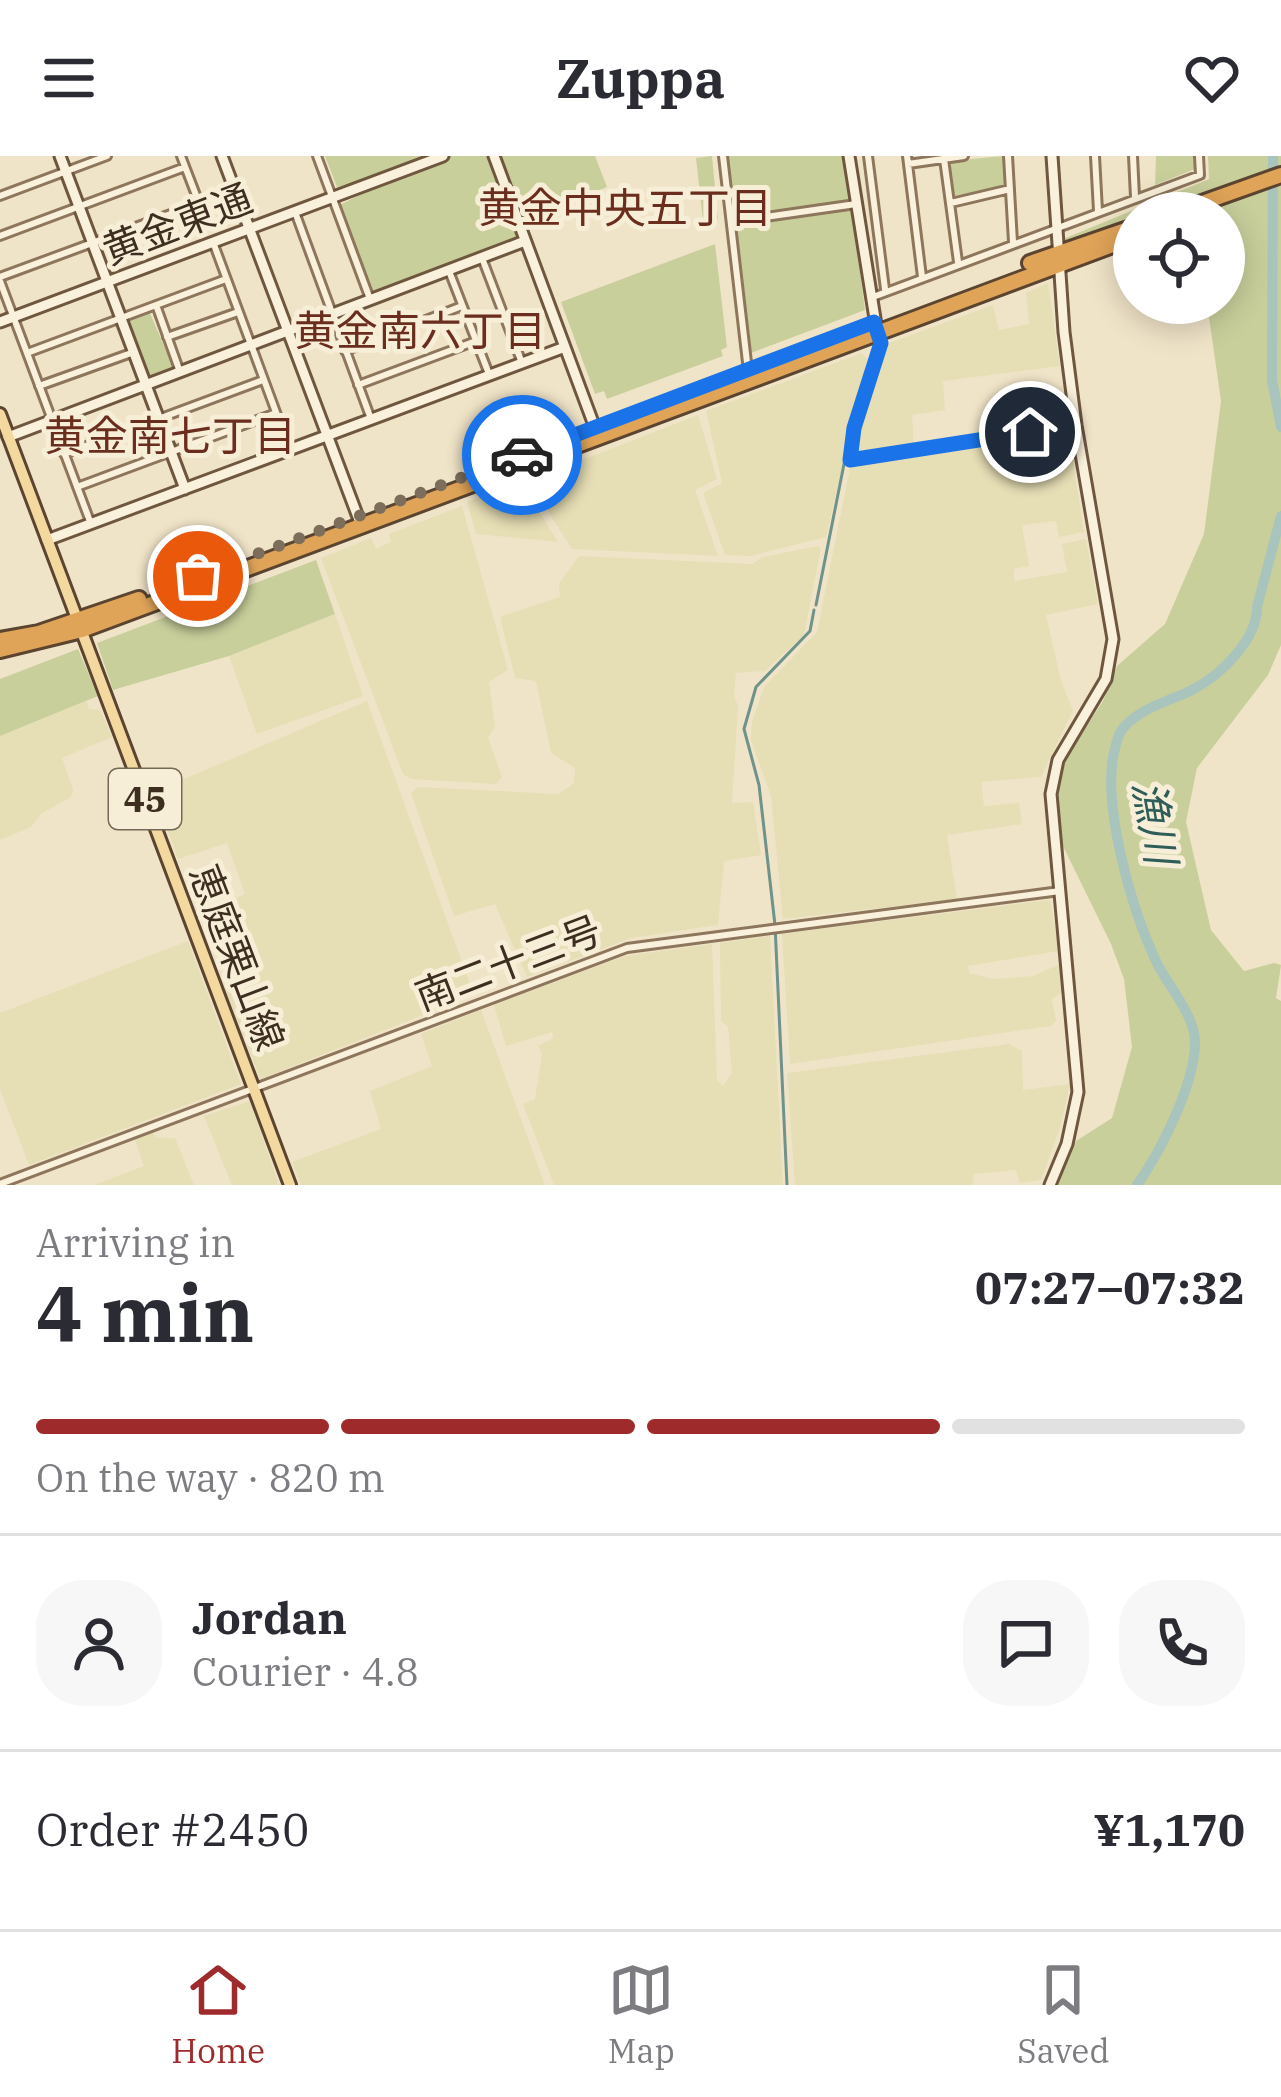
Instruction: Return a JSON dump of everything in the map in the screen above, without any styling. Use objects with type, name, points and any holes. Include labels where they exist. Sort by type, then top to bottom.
[{"type":"highway","points":[[1245,193],[1281,180]]},
{"type":"highway","points":[[0,650],[81,625],[1113,235]]},
{"type":"highway","points":[[1058,258],[1113,243]]},
{"type":"highway","points":[[597,432],[748,371],[876,327]]},
{"type":"highway","points":[[0,640],[81,625]]},
{"type":"main road","name":"恵庭栗山線","points":[[0,414],[290,1185]]},
{"type":"street","points":[[60,156],[185,489]]},
{"type":"street","points":[[0,196],[107,156]]},
{"type":"street","points":[[181,156],[199,203]]},
{"type":"street","points":[[222,156],[359,521]]},
{"type":"street","points":[[317,156],[371,300]]},
{"type":"street","name":"黄金東通","points":[[0,322],[443,156]]},
{"type":"street","points":[[494,156],[597,432]]},
{"type":"street","points":[[723,156],[748,371]]},
{"type":"street","points":[[849,156],[881,343],[854,428],[850,460],[1076,425]]},
{"type":"street","points":[[868,156],[886,291]]},
{"type":"street","points":[[922,277],[907,160],[964,156]]},
{"type":"street","points":[[1008,156],[1013,243]]},
{"type":"street","points":[[1050,1185],[1067,1144],[1078,1092],[1050,811],[1054,776],[1066,745],[1106,679],[1113,639],[1076,425],[1052,156]]},
{"type":"street","points":[[1095,156],[1098,211]]},
{"type":"street","points":[[1133,156],[1135,192]]},
{"type":"street","points":[[1150,192],[1200,175],[1199,156]]},
{"type":"street","points":[[944,159],[958,263]]},
{"type":"street","points":[[0,236],[185,167]]},
{"type":"street","points":[[951,203],[1010,189]]},
{"type":"street","points":[[91,524],[0,279],[235,190]]},
{"type":"street","points":[[731,222],[856,204]]},
{"type":"street","points":[[870,299],[1113,205]]},
{"type":"street","points":[[295,212],[371,419]]},
{"type":"street","points":[[213,242],[290,450]]},
{"type":"street","points":[[8,436],[525,242]]},
{"type":"street","points":[[482,257],[522,363]]},
{"type":"street","points":[[449,271],[489,375]]},
{"type":"street","points":[[27,353],[226,279]]},
{"type":"street","points":[[156,305],[180,373]]},
{"type":"street","points":[[345,351],[462,306]]},
{"type":"street","points":[[167,338],[238,312]]},
{"type":"street","points":[[358,385],[476,341]]},
{"type":"street","points":[[47,540],[565,347]]},
{"type":"street","points":[[39,386],[134,352]]},
{"type":"street","points":[[64,454],[263,380]]},
{"type":"street","points":[[77,487],[276,413]]},
{"type":"street","name":"南二十三号","points":[[0,1184],[627,948],[1060,891]]},
{"type":"shaded area","points":[[1048,283],[1060,366],[943,381],[945,410],[912,415],[914,447],[853,457],[867,393],[873,389],[875,371],[889,343],[993,305],[999,330],[1029,324],[1026,293]]},
{"type":"shaded area","points":[[862,353],[867,359],[826,537],[750,556],[725,555],[703,493],[722,483],[706,411]]},
{"type":"shaded area","points":[[698,415],[717,479],[695,490],[718,556],[572,549],[533,488],[536,478]]},
{"type":"shaded area","points":[[1068,430],[1084,532],[1059,537],[1056,521],[1022,525],[1029,566],[1014,569],[1014,581],[1067,572],[1062,544],[1086,539],[1098,604],[1046,615],[1061,681],[1073,710],[1041,777],[981,782],[984,806],[1019,803],[1022,824],[947,835],[957,899],[783,919],[771,796],[751,740],[752,722],[764,687],[817,632],[851,463]]},
{"type":"shaded area","points":[[515,483],[558,542],[476,534],[467,502]]},
{"type":"shaded area","points":[[462,506],[508,670],[489,682],[495,726],[488,738],[502,777],[496,784],[411,779],[403,774],[321,558],[371,538],[376,549],[391,542],[389,534]]},
{"type":"shaded area","points":[[818,546],[804,635],[765,671],[736,673],[732,803],[753,802],[761,855],[724,861],[718,925],[631,938],[527,977],[495,904],[454,916],[411,793],[418,787],[558,794],[574,783],[575,768],[551,753],[536,681],[515,678],[500,617],[560,597],[559,583],[579,556],[752,564],[763,557]]},
{"type":"shaded area","points":[[335,614],[363,696],[257,734],[229,656]]},
{"type":"shaded area","points":[[87,701],[89,709],[100,710],[112,737],[62,758],[71,797],[42,813],[31,827],[0,840],[0,736]]},
{"type":"shaded area","points":[[367,701],[474,995],[260,1079],[225,989],[258,976],[225,903],[245,894],[227,843],[178,859],[154,792]]},
{"type":"shaded area","points":[[1050,900],[1059,951],[968,966],[969,973],[993,979],[1033,976],[1060,964],[1064,991],[1052,999],[1056,1021],[1051,1026],[790,1064],[782,934]]},
{"type":"shaded area","points":[[770,936],[783,1185],[554,1185],[523,1104],[535,1099],[542,1054],[538,1046],[553,1038],[552,1032],[506,1046],[494,1005],[625,956],[712,944],[717,1080],[723,1086],[732,1073],[728,1027],[721,1021],[720,943]]},
{"type":"shaded area","points":[[188,941],[241,1084],[29,1165],[0,1089],[0,1013]]},
{"type":"shaded area","points":[[481,1010],[545,1185],[301,1185],[292,1162],[381,1129],[370,1091],[432,1066],[421,1034]]},
{"type":"shaded area","points":[[1009,1044],[1022,1051],[1023,1090],[1070,1084],[1041,1180],[1020,1183],[1016,1170],[974,1174],[973,1185],[795,1185],[787,1073]]},
{"type":"shaded area","points":[[250,1101],[279,1185],[232,1185],[204,1116]]},
{"type":"shaded area","points":[[152,1131],[156,1138],[175,1138],[194,1185],[94,1185],[144,1166],[134,1137]]},
{"type":"green space","points":[[325,156],[595,156],[607,187],[513,225],[518,241],[372,295],[338,206],[367,191],[363,180],[337,187]]},
{"type":"green space","points":[[712,156],[718,219],[703,221],[696,158]]},
{"type":"green space","points":[[727,156],[845,156],[865,310],[751,353]]},
{"type":"green space","points":[[1003,156],[1004,186],[954,196],[952,161]]},
{"type":"green space","points":[[1156,156],[1196,156],[1195,169],[1155,185]]},
{"type":"green space","points":[[1208,156],[1281,156],[1281,645],[1268,675],[1197,768],[1186,822],[1211,930],[1244,971],[1281,965],[1276,998],[1281,1001],[1281,1185],[1058,1185],[1076,1141],[1112,1118],[1132,1047],[1124,979],[1062,844],[1057,795],[1066,758],[1103,701],[1117,666],[1165,624],[1204,534],[1221,401],[1210,324],[1245,324],[1245,192],[1177,192],[1209,179]]},
{"type":"green space","points":[[1113,218],[1113,253],[1068,269],[1063,239]]},
{"type":"green space","points":[[715,244],[727,347],[721,350],[723,356],[607,399],[604,391],[595,394],[561,302]]},
{"type":"green space","points":[[149,311],[174,369],[147,377],[125,322]]},
{"type":"green space","points":[[316,560],[335,614],[229,656],[113,690],[97,643]]},
{"type":"green space","points":[[78,649],[98,696],[0,736],[0,679]]},
{"type":"waterway","name":"漁川","points":[[1273,156],[1272,380],[1281,427]]},
{"type":"waterway","points":[[854,418],[873,357]]},
{"type":"waterway","points":[[816,605],[849,439]]},
{"type":"waterway","name":"漁川","points":[[1137,1185],[1175,1116],[1195,1042],[1186,1011],[1161,970],[1129,889],[1116,832],[1113,757],[1127,723],[1203,683],[1244,644],[1255,619],[1281,516]]},
{"type":"waterway","points":[[787,1185],[775,925],[759,785],[744,729],[756,687],[810,631],[814,610]]},
{"type":"way so far","points":[[198,576],[522,455]]},
{"type":"district","name":"黄金中央五丁目","points":[[625,208]]},
{"type":"district","name":"黄金南六丁目","points":[[420,331]]},
{"type":"district","name":"黄金南七丁目","points":[[170,436]]},
{"type":"route","points":[[522,455],[874,322],[881,343],[863,394],[850,460],[1030,432]]}]
